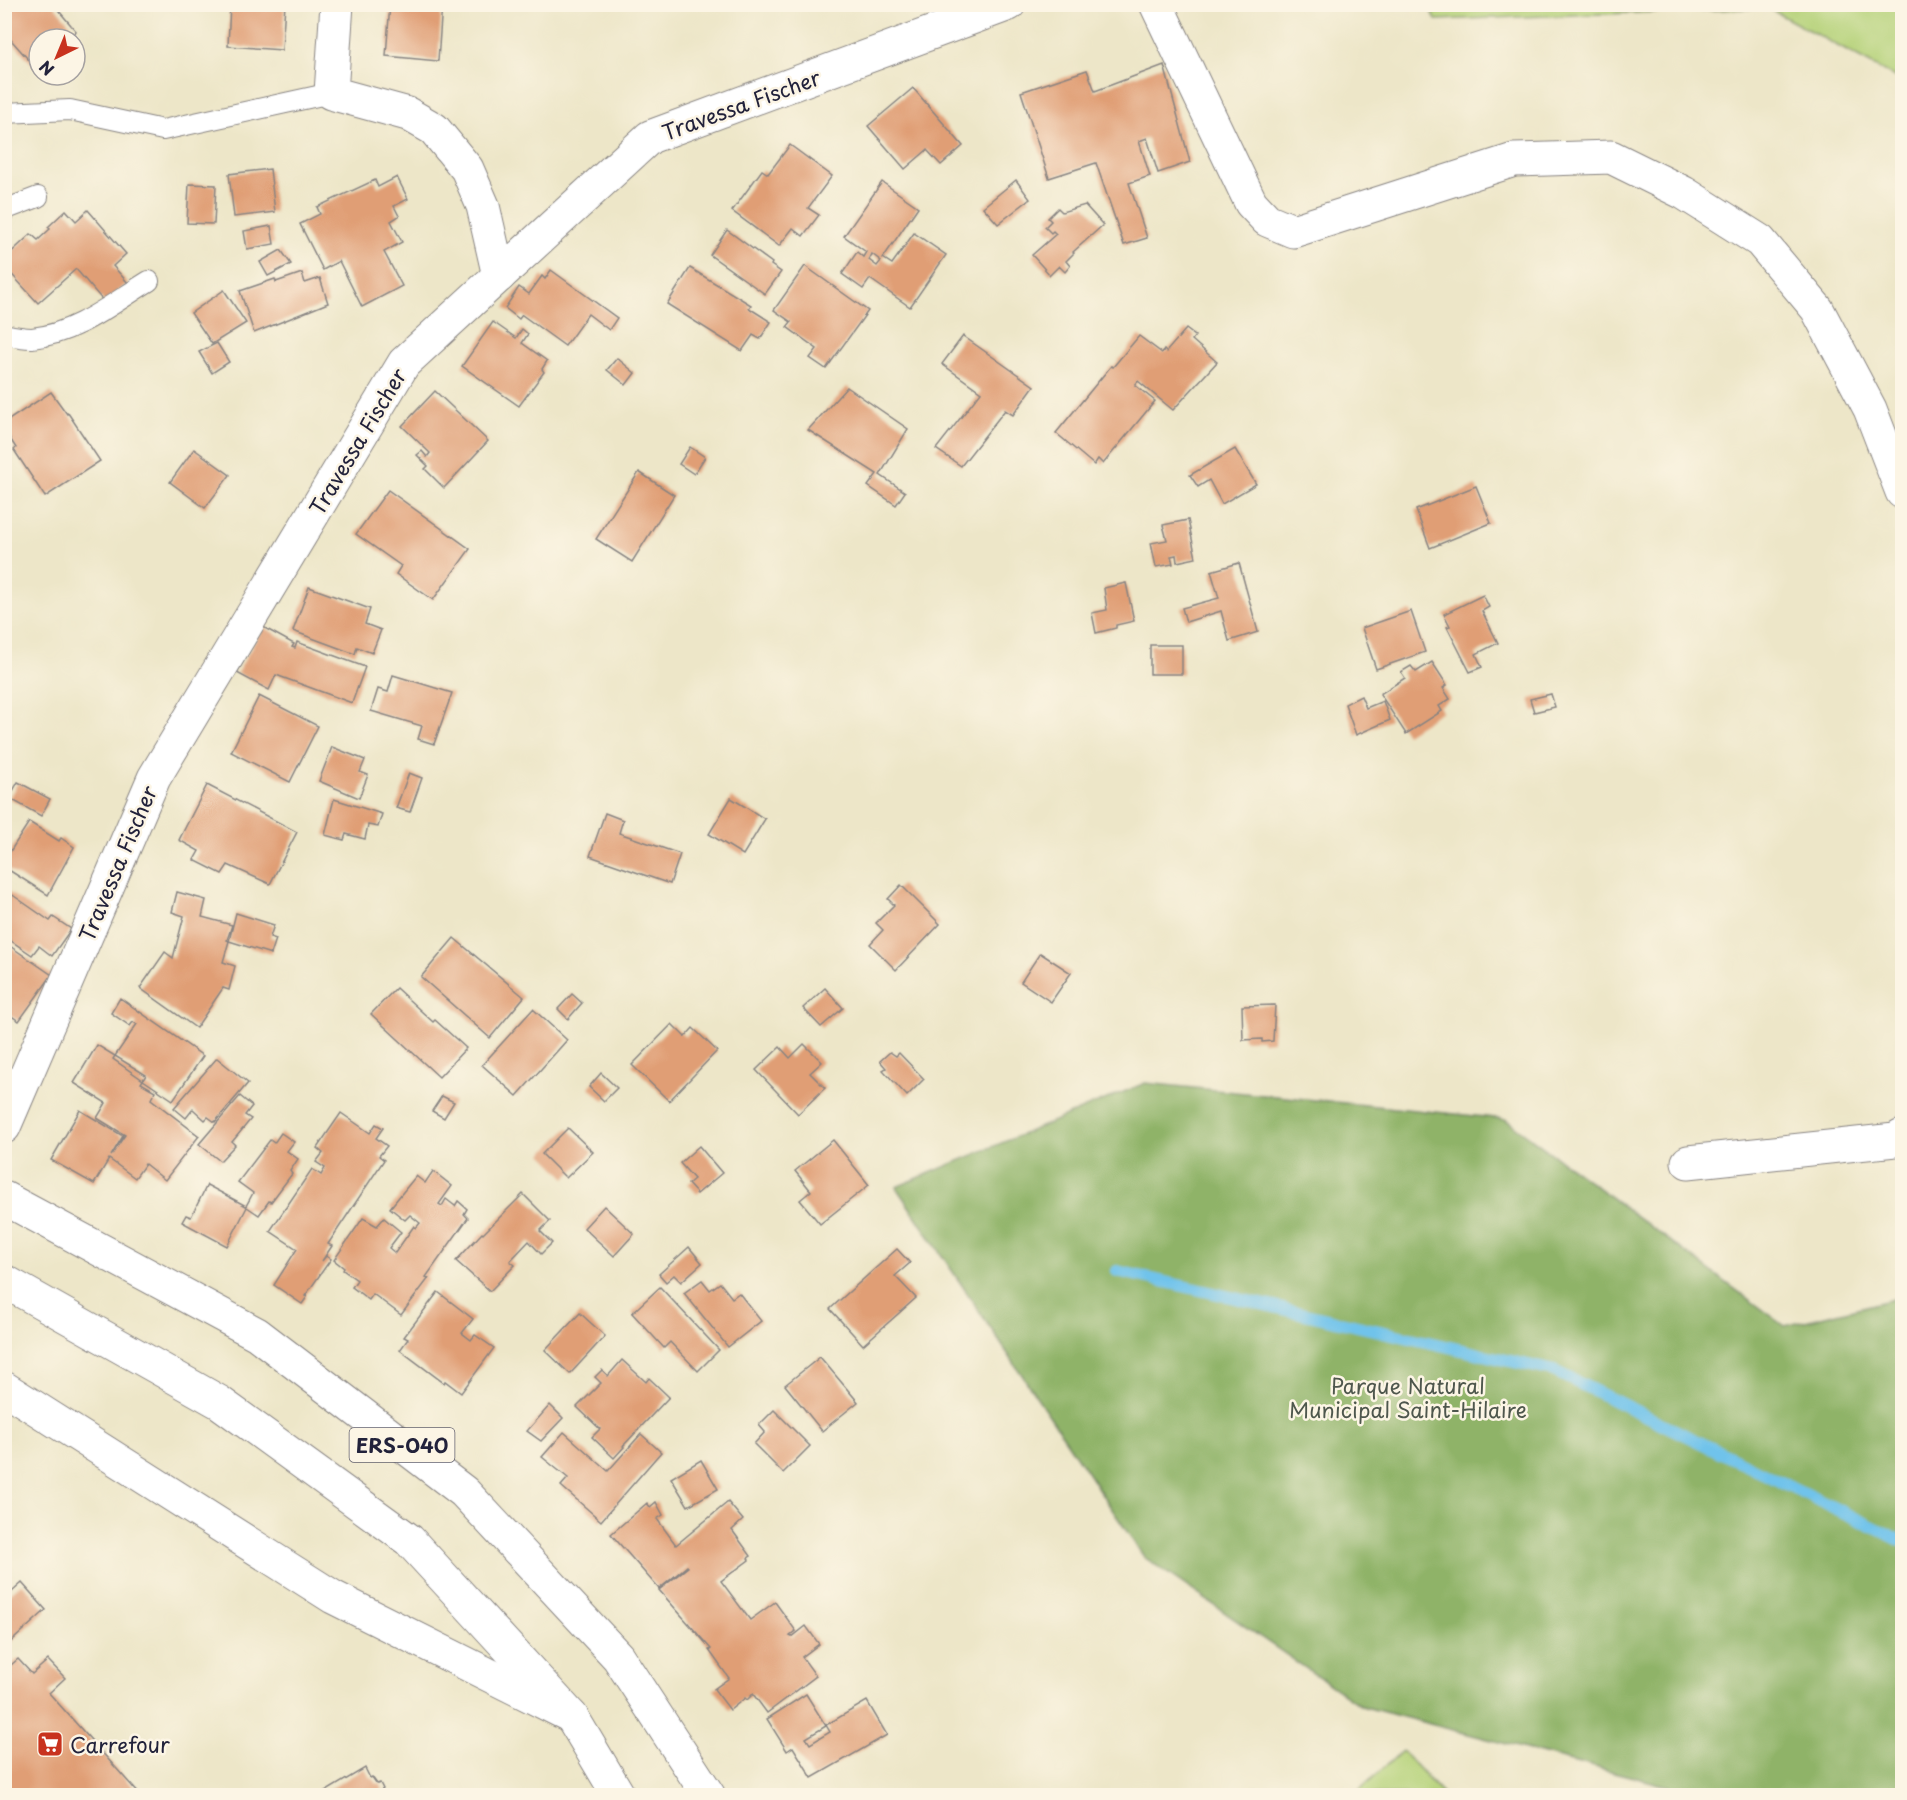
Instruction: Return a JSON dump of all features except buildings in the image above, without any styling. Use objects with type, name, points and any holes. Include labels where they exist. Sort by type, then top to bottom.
[{"type":"street","points":[[337,4],[331,93],[408,114],[434,129],[466,169],[483,206],[499,276]]},
{"type":"street","name":"Travessa Fischer","points":[[4,1127],[154,778],[404,363],[650,137],[1010,4]]},
{"type":"street","points":[[1156,4],[1251,203],[1267,220],[1293,231],[1514,160],[1611,157],[1684,193],[1761,241],[1817,309],[1870,409],[1902,492]]},
{"type":"street","points":[[1689,1162],[1895,1140],[1902,1136]]},
{"type":"street","name":"ERS-040","points":[[4,1198],[257,1334],[464,1492],[618,1656],[709,1796]]},
{"type":"street","name":"ERS-040","points":[[4,1281],[219,1402],[409,1540],[572,1717],[619,1796]]},
{"type":"street","points":[[4,1388],[333,1597],[572,1717]]},
{"type":"lane","points":[[4,113],[70,110],[163,130],[331,93]]},
{"type":"lane","points":[[4,210],[38,197]]},
{"type":"lane","points":[[4,334],[30,338],[63,332],[149,281]]},
{"type":"green space","points":[[1428,5],[1902,5],[1902,81],[1768,8],[1436,20]]},
{"type":"green space","name":"Parque Natural Municipal Saint-Hilaire","points":[[1145,1083],[1505,1119],[1785,1326],[1902,1297],[1902,1795],[1702,1795],[1361,1706],[1144,1557],[896,1187]]},
{"type":"green space","points":[[1402,1751],[1443,1795],[1354,1795]]},
{"type":"waterway","points":[[1117,1271],[1554,1371],[1902,1541]]},
{"type":"place","name":"Carrefour","points":[[50,1744]]}]
